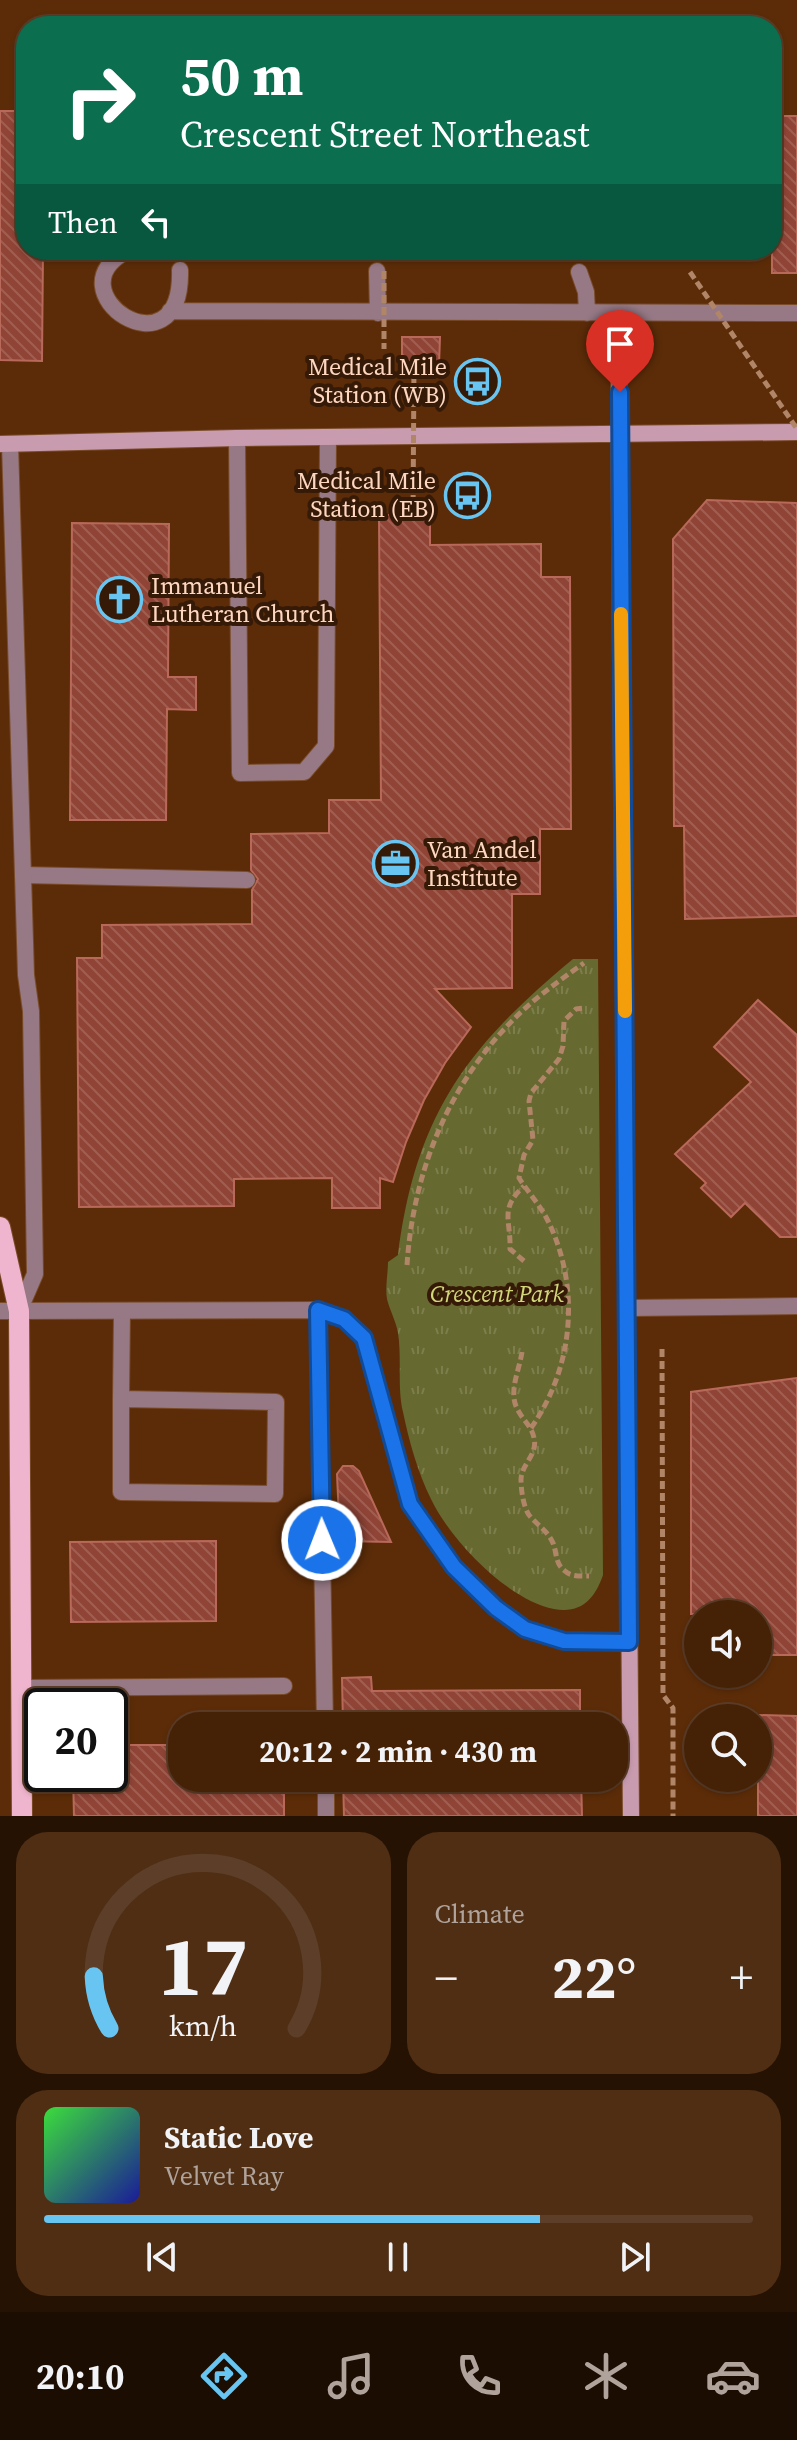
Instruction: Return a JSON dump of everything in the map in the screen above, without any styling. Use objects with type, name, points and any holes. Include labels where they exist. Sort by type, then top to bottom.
[{"type":"main road","points":[[0,1227],[10,1311],[22,1688],[22,1816]]},
{"type":"street","points":[[114,260],[108,267],[104,291],[108,303],[126,320],[138,323],[151,323],[170,311],[178,298],[180,270]]},
{"type":"street","points":[[378,313],[380,271]]},
{"type":"street","points":[[579,272],[586,292],[587,313]]},
{"type":"street","points":[[170,311],[797,313]]},
{"type":"street","points":[[619,313],[631,1816]]},
{"type":"street","points":[[10,1311],[35,1274],[31,1011],[26,975],[5,444],[797,431]]},
{"type":"street","points":[[237,438],[240,773],[304,772],[326,746],[328,437]]},
{"type":"street","points":[[23,875],[247,880]]},
{"type":"street","points":[[627,1308],[797,1306]]},
{"type":"street","points":[[10,1311],[318,1310],[344,1319],[364,1338],[410,1504],[454,1567],[496,1608],[525,1629],[564,1641],[629,1642]]},
{"type":"street","points":[[318,1310],[325,1712]]},
{"type":"street","points":[[121,1399],[276,1402],[275,1494],[121,1492],[121,1399],[122,1311]]},
{"type":"street","points":[[22,1688],[284,1686]]},
{"type":"street","points":[[326,1792],[326,1816]]},
{"type":"path","points":[[380,271],[384,349]]},
{"type":"path","points":[[690,272],[797,431]]},
{"type":"path","points":[[413,515],[414,365]]},
{"type":"path","points":[[407,1265],[409,1226],[419,1180],[456,1093],[512,1021],[584,963]]},
{"type":"path","points":[[531,1428],[559,1375],[567,1346],[569,1308],[558,1244],[546,1218],[519,1178],[524,1155],[533,1140],[528,1109],[531,1093],[562,1053],[564,1021],[576,1009],[584,1008]]},
{"type":"path","points":[[524,1186],[508,1205],[507,1226],[510,1249],[524,1261]]},
{"type":"path","points":[[662,1349],[663,1695],[673,1708],[673,1816]]},
{"type":"path","points":[[522,1352],[513,1398],[535,1441],[534,1453],[523,1470],[521,1480],[525,1505],[529,1515],[548,1534],[557,1562],[565,1571],[574,1576],[589,1576]]},
{"type":"green space","name":"Crescent Park","points":[[573,959],[598,959],[603,1575],[596,1591],[586,1602],[580,1607],[564,1610],[536,1603],[500,1581],[452,1533],[431,1499],[414,1457],[403,1412],[398,1333],[386,1290],[388,1262],[398,1255],[406,1205],[418,1162],[433,1123],[452,1087],[503,1023]]},
{"type":"building","points":[[0,111],[16,111],[16,260],[43,260],[42,361],[0,360]]},
{"type":"building","points":[[782,116],[797,116],[797,273],[772,273],[772,260],[782,260]]},
{"type":"building","points":[[402,337],[440,337],[439,365],[402,365]]},
{"type":"building","points":[[707,500],[797,503],[797,916],[685,919],[684,826],[674,826],[673,539]]},
{"type":"building","name":"Van Andel Institute","points":[[379,515],[430,515],[430,545],[541,544],[541,577],[570,577],[571,829],[540,829],[540,894],[512,894],[512,988],[435,989],[471,1027],[424,1100],[393,1182],[380,1178],[380,1208],[332,1208],[332,1178],[234,1179],[234,1206],[79,1207],[77,958],[102,958],[102,925],[252,924],[252,890],[258,879],[251,870],[251,834],[329,833],[329,800],[381,800]]},
{"type":"building","name":"Immanuel Lutheran Church","points":[[72,523],[169,524],[168,677],[196,677],[196,710],[167,709],[166,820],[70,820]]},
{"type":"building","points":[[758,1000],[797,1035],[797,1237],[780,1237],[745,1203],[731,1217],[701,1188],[706,1183],[675,1154],[751,1082],[714,1047]]},
{"type":"building","points":[[797,1378],[797,1655],[772,1655],[772,1600],[691,1600],[691,1392]]},
{"type":"building","points":[[343,1466],[353,1466],[359,1471],[391,1542],[340,1541],[337,1474]]},
{"type":"building","points":[[216,1541],[216,1621],[71,1622],[70,1542]]},
{"type":"building","points":[[371,1677],[372,1691],[580,1690],[580,1712],[343,1712],[342,1678]]},
{"type":"building","points":[[772,1715],[797,1716],[797,1816],[758,1816],[758,1792],[772,1792]]},
{"type":"building","points":[[128,1745],[168,1745],[168,1792],[284,1792],[284,1816],[74,1816],[73,1792],[128,1792]]},
{"type":"building","points":[[343,1792],[581,1792],[582,1816],[344,1816]]},
{"type":"slow traffic","points":[[621,614],[625,1011]]},
{"type":"place","name":"Medical Mile Station (WB)","points":[[478,381]]},
{"type":"place","name":"Medical Mile Station (EB)","points":[[467,495]]},
{"type":"place","name":"Immanuel Lutheran Church","points":[[120,600]]},
{"type":"place","name":"Van Andel Institute","points":[[396,864]]},
{"type":"route","points":[[322,1540],[318,1310],[344,1319],[364,1338],[410,1504],[454,1567],[496,1608],[525,1629],[564,1641],[629,1642],[620,392]]}]
